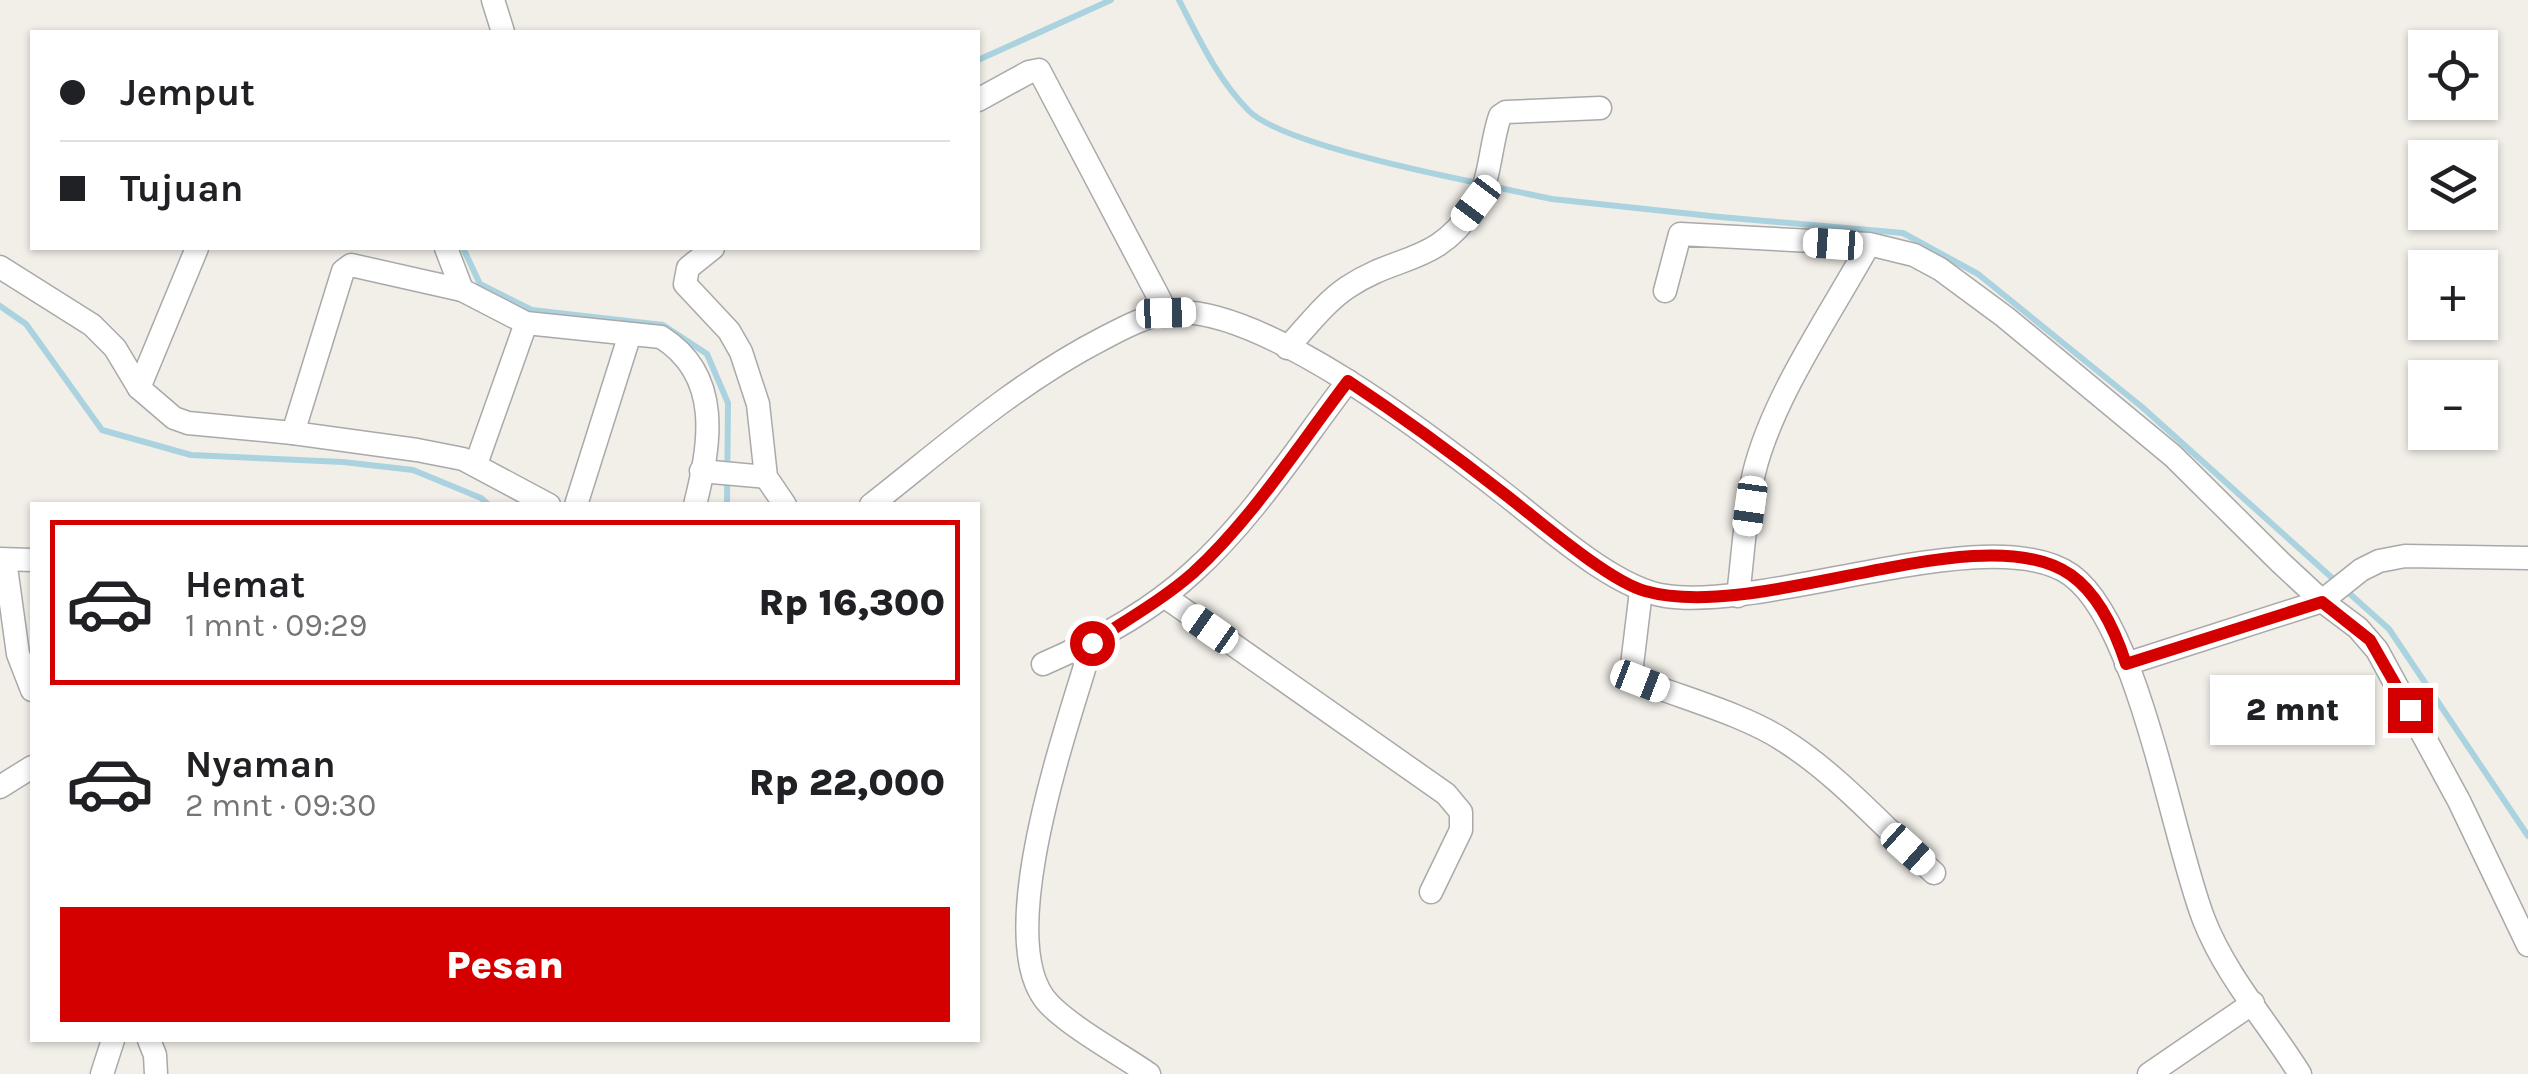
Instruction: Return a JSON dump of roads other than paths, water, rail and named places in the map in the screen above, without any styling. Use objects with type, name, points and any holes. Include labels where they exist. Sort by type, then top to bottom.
[{"type":"street","points":[[493,0],[501,30]]},
{"type":"street","points":[[980,99],[1040,70],[1166,313]]},
{"type":"street","points":[[1288,348],[1344,290],[1372,273],[1438,248],[1458,228],[1481,193],[1496,126],[1506,112],[1600,108]]},
{"type":"street","points":[[1665,291],[1680,234],[1868,246],[1914,255],[1940,269],[2004,317],[2172,456],[2377,650],[2458,801],[2528,945]]},
{"type":"street","points":[[1738,596],[1754,476],[1763,443],[1778,408],[1868,246]]},
{"type":"street","points":[[140,388],[196,250]]},
{"type":"street","points":[[447,250],[462,290]]},
{"type":"street","points":[[710,250],[688,268],[685,284],[728,331],[741,352],[761,418],[762,478],[782,502]]},
{"type":"street","points":[[0,267],[105,336],[140,388],[174,418],[188,423],[416,450],[476,464],[544,502]]},
{"type":"street","points":[[292,433],[346,267],[462,290],[526,323],[661,337],[686,356],[710,416],[696,502]]},
{"type":"street","points":[[895,497],[1011,394],[1112,333],[1166,313],[1216,316],[1288,348],[1348,381],[1414,425],[1576,548],[1642,590],[1668,596],[1738,596],[1939,561],[2003,556],[2031,560],[2073,576],[2109,622],[2126,664],[2204,922],[2234,980],[2300,1074]]},
{"type":"street","points":[[476,464],[526,323]]},
{"type":"street","points":[[577,502],[630,334]]},
{"type":"street","points":[[1043,664],[1092,643],[1164,596],[1220,544],[1348,381]]},
{"type":"street","points":[[701,471],[762,478]]},
{"type":"street","points":[[2126,664],[2326,598],[2379,561],[2404,556],[2528,558]]},
{"type":"street","points":[[30,560],[3,559],[18,654],[30,685]]},
{"type":"street","points":[[1642,590],[1632,665],[1634,676],[1780,738],[1836,779],[1934,873]]},
{"type":"street","points":[[1164,596],[1454,803],[1462,812],[1461,830],[1431,892]]},
{"type":"street","points":[[1092,643],[1037,842],[1029,893],[1027,954],[1033,978],[1048,1003],[1149,1074]]},
{"type":"street","points":[[0,787],[30,768]]},
{"type":"street","points":[[2149,1074],[2253,1003]]},
{"type":"street","points":[[102,1074],[112,1042]]},
{"type":"street","points":[[150,1042],[156,1074]]},
{"type":"waterway","points":[[980,59],[1111,0]]},
{"type":"waterway","points":[[1179,0],[1228,86],[1249,111],[1266,123],[1358,155],[1478,183]]},
{"type":"waterway","points":[[1490,186],[1552,199],[1903,233],[1978,274],[2142,407],[2389,629],[2528,836]]},
{"type":"waterway","points":[[464,250],[480,284],[532,310],[663,325],[707,354],[728,403],[727,502]]},
{"type":"waterway","points":[[0,306],[26,324],[102,430],[191,455],[343,462],[413,470],[486,502]]}]
